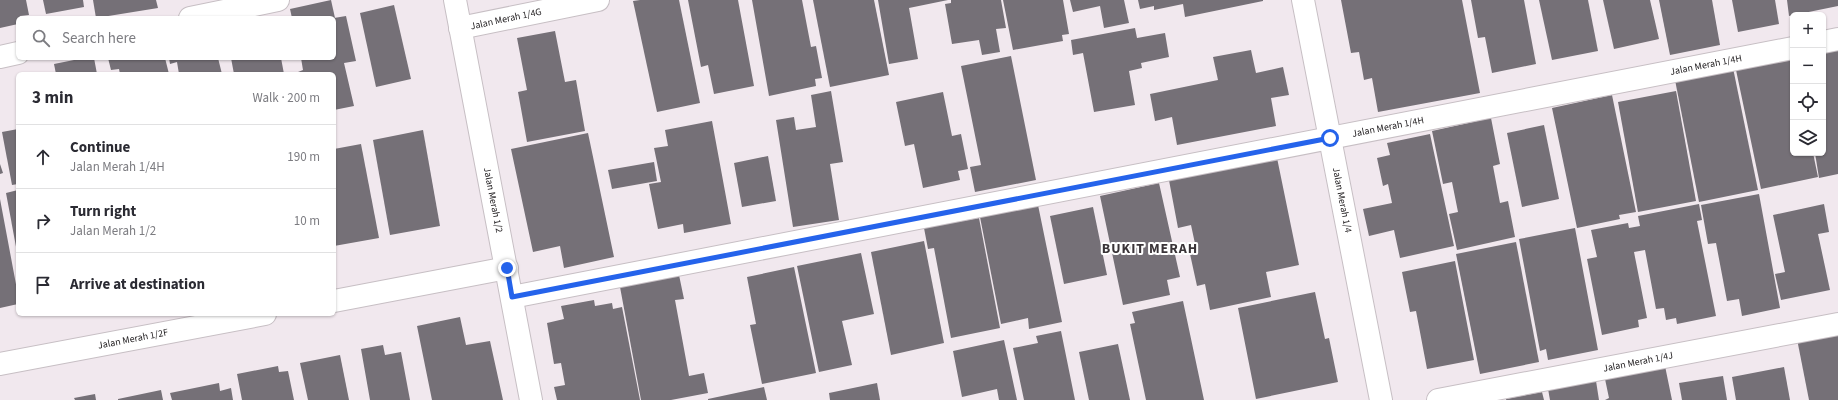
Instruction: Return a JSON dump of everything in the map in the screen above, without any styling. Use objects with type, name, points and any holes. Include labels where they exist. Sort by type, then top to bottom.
[{"type":"street","points":[[200,16],[278,0]]},
{"type":"street","name":"Jalan Merah 1/2","points":[[455,0],[531,400]]},
{"type":"street","name":"Jalan Merah 1/4G","points":[[460,28],[598,0]]},
{"type":"street","name":"Jalan Merah 1/4","points":[[1303,0],[1381,400]]},
{"type":"street","points":[[1826,41],[1838,39]]},
{"type":"street","name":"Jalan Merah 1/4H","points":[[512,297],[1790,49]]},
{"type":"street","points":[[0,57],[16,53]]},
{"type":"street","points":[[336,301],[507,268]]},
{"type":"street","name":"Jalan Merah 1/2F","points":[[0,364],[254,316]]},
{"type":"street","name":"Jalan Merah 1/4J","points":[[1438,400],[1838,324]]},
{"type":"building","points":[[0,0],[26,0],[29,15],[16,16],[16,24],[0,28]]},
{"type":"building","points":[[43,0],[83,0],[84,7],[46,14]]},
{"type":"building","points":[[93,0],[156,0],[158,8],[108,16],[96,16]]},
{"type":"building","points":[[331,0],[335,16],[292,16],[290,9]]},
{"type":"building","points":[[679,0],[700,103],[657,112],[633,1]]},
{"type":"building","points":[[688,0],[738,0],[754,86],[714,94],[708,65],[701,67]]},
{"type":"building","points":[[752,0],[802,0],[811,47],[816,46],[822,78],[815,79],[816,86],[769,96]]},
{"type":"building","points":[[813,0],[874,0],[889,75],[830,87]]},
{"type":"building","points":[[878,0],[948,0],[909,8],[918,59],[889,64]]},
{"type":"building","points":[[951,0],[1001,0],[1006,28],[996,29],[1000,52],[982,55],[979,40],[952,44],[945,4],[951,3]]},
{"type":"building","points":[[1003,0],[1063,0],[1069,34],[1062,35],[1063,41],[1013,50]]},
{"type":"building","points":[[1070,0],[1124,0],[1129,23],[1104,28],[1100,6],[1073,12]]},
{"type":"building","points":[[1138,0],[1263,1],[1185,17],[1183,4],[1154,10],[1154,6],[1140,9]]},
{"type":"building","points":[[1341,0],[1462,0],[1480,93],[1378,112],[1372,78],[1364,80],[1359,52],[1351,53]]},
{"type":"building","points":[[1471,0],[1524,0],[1536,64],[1492,73],[1485,37],[1478,38]]},
{"type":"building","points":[[1539,0],[1588,0],[1598,51],[1552,60]]},
{"type":"building","points":[[1603,0],[1650,0],[1659,39],[1614,49]]},
{"type":"building","points":[[1659,0],[1712,0],[1720,45],[1670,55]]},
{"type":"building","points":[[1732,0],[1775,0],[1779,24],[1738,32]]},
{"type":"building","points":[[1787,0],[1838,0],[1838,6],[1809,12],[1790,12],[1789,16]]},
{"type":"building","points":[[394,5],[411,79],[376,87],[360,13]]},
{"type":"building","points":[[346,16],[356,61],[344,63],[354,106],[336,110],[336,72],[298,72],[303,70],[301,60],[336,60],[336,18]]},
{"type":"building","points":[[1135,28],[1137,38],[1165,33],[1169,57],[1141,63],[1142,68],[1129,71],[1135,105],[1094,112],[1083,53],[1073,55],[1071,40]]},
{"type":"building","points":[[555,31],[565,82],[576,80],[585,131],[527,142],[518,92],[527,90],[517,38]]},
{"type":"building","points":[[1838,48],[1838,174],[1819,178],[1815,156],[1826,156],[1826,50]]},
{"type":"building","points":[[1251,50],[1256,73],[1283,67],[1289,95],[1271,98],[1276,126],[1177,145],[1172,117],[1155,121],[1150,94],[1218,80],[1213,57]]},
{"type":"building","points":[[1011,56],[1036,180],[975,192],[970,167],[981,165],[961,66]]},
{"type":"building","points":[[74,60],[94,60],[97,72],[56,72],[54,64]]},
{"type":"building","points":[[108,60],[166,60],[168,72],[120,72],[119,69],[111,70]]},
{"type":"building","points":[[169,60],[218,60],[222,72],[179,72],[177,62],[170,64]]},
{"type":"building","points":[[231,60],[281,60],[284,72],[234,72]]},
{"type":"building","points":[[1790,60],[1790,156],[1814,156],[1818,177],[1761,189],[1736,70]]},
{"type":"building","points":[[1733,68],[1758,190],[1699,202],[1675,80]]},
{"type":"building","points":[[831,91],[843,162],[830,164],[839,220],[793,227],[776,120],[794,117],[796,130],[816,127],[811,95]]},
{"type":"building","points":[[1676,91],[1696,201],[1638,212],[1618,102]]},
{"type":"building","points":[[943,92],[952,136],[961,134],[968,169],[958,171],[960,180],[923,188],[914,144],[905,146],[896,102]]},
{"type":"building","points":[[1612,95],[1636,212],[1619,215],[1620,219],[1577,228],[1552,108]]},
{"type":"building","points":[[1491,118],[1500,164],[1493,166],[1500,203],[1508,201],[1515,237],[1457,250],[1449,214],[1458,212],[1452,182],[1443,184],[1432,131]]},
{"type":"building","points":[[712,121],[731,224],[684,233],[683,224],[658,229],[649,184],[661,182],[654,148],[668,146],[665,130]]},
{"type":"building","points":[[1544,125],[1559,199],[1522,207],[1507,133]]},
{"type":"building","points":[[16,129],[16,184],[12,185],[2,132]]},
{"type":"building","points":[[423,130],[440,226],[390,235],[373,140]]},
{"type":"building","points":[[588,133],[614,257],[564,268],[560,246],[533,252],[511,149]]},
{"type":"building","points":[[1430,134],[1454,246],[1400,258],[1394,230],[1369,236],[1363,209],[1392,203],[1388,184],[1383,186],[1377,158],[1390,155],[1387,143]]},
{"type":"building","points":[[361,144],[379,238],[336,246],[336,149]]},
{"type":"building","points":[[1276,153],[1299,265],[1266,272],[1271,297],[1210,310],[1205,284],[1197,286],[1190,254],[1197,253],[1191,225],[1178,228],[1168,175]]},
{"type":"building","points":[[768,156],[776,201],[742,207],[734,163]]},
{"type":"building","points":[[654,162],[657,181],[612,189],[608,170]]},
{"type":"building","points":[[0,164],[3,173],[0,174]]},
{"type":"building","points":[[1159,183],[1180,277],[1167,280],[1170,295],[1123,305],[1100,196]]},
{"type":"building","points":[[16,190],[16,247],[6,193]]},
{"type":"building","points":[[1759,194],[1780,308],[1742,316],[1739,299],[1727,301],[1716,243],[1708,244],[1701,205]]},
{"type":"building","points":[[0,199],[16,284],[16,304],[0,308]]},
{"type":"building","points":[[1699,204],[1702,220],[1697,221],[1716,316],[1677,324],[1676,318],[1666,320],[1664,308],[1656,309],[1645,250],[1634,252],[1647,318],[1638,320],[1639,327],[1602,335],[1587,259],[1597,257],[1591,230],[1628,223],[1629,228],[1640,226],[1638,216]]},
{"type":"building","points":[[1824,204],[1829,232],[1818,234],[1830,290],[1781,300],[1775,274],[1785,272],[1773,215]]},
{"type":"building","points":[[1038,205],[1062,322],[1029,329],[1028,318],[1001,324],[980,217]]},
{"type":"building","points":[[1093,207],[1107,275],[1064,284],[1050,216]]},
{"type":"building","points":[[979,218],[1000,328],[951,338],[934,248],[928,249],[924,228]]},
{"type":"building","points":[[1575,228],[1598,350],[1548,360],[1546,349],[1540,351],[1519,239]]},
{"type":"building","points":[[924,241],[944,343],[891,355],[871,252]]},
{"type":"building","points":[[1516,242],[1539,362],[1480,374],[1456,254]]},
{"type":"building","points":[[861,253],[874,314],[842,321],[852,365],[819,372],[797,266]]},
{"type":"building","points":[[1455,261],[1474,360],[1427,369],[1416,311],[1410,312],[1402,272]]},
{"type":"building","points":[[794,267],[816,373],[762,384],[750,325],[756,324],[747,277]]},
{"type":"building","points":[[679,275],[684,299],[675,300],[689,376],[704,373],[708,393],[671,400],[641,400],[620,287]]},
{"type":"building","points":[[1315,292],[1325,339],[1329,338],[1338,382],[1256,399],[1238,308]]},
{"type":"building","points":[[594,300],[595,306],[612,303],[613,309],[622,307],[640,400],[557,400],[554,387],[565,385],[561,363],[554,364],[547,323],[564,319],[561,306]]},
{"type":"building","points":[[1183,301],[1204,400],[1146,400],[1130,324],[1135,323],[1132,312]]},
{"type":"building","points":[[460,317],[466,345],[490,341],[503,400],[432,400],[417,326]]},
{"type":"building","points":[[1061,331],[1075,400],[1024,400],[1013,348],[1038,343],[1036,336]]},
{"type":"building","points":[[1838,331],[1838,400],[1809,400],[1797,339]]},
{"type":"building","points":[[1004,340],[1017,400],[999,400],[997,389],[962,397],[953,351]]},
{"type":"building","points":[[1118,344],[1130,400],[1089,400],[1079,352]]},
{"type":"building","points":[[383,345],[385,355],[401,352],[410,400],[370,400],[361,349]]},
{"type":"building","points":[[340,355],[349,400],[308,400],[300,363]]},
{"type":"building","points":[[278,366],[279,372],[288,371],[294,400],[242,400],[237,374]]},
{"type":"building","points":[[1665,366],[1672,400],[1605,400],[1609,398],[1605,379]]},
{"type":"building","points":[[1784,367],[1790,400],[1736,400],[1732,377]]},
{"type":"building","points":[[1723,376],[1727,400],[1682,400],[1679,383]]},
{"type":"building","points":[[1596,381],[1599,400],[1550,400],[1548,389]]},
{"type":"building","points":[[219,383],[220,391],[231,388],[233,400],[172,400],[170,393]]},
{"type":"building","points":[[877,383],[880,400],[830,400],[829,393]]},
{"type":"building","points":[[764,387],[767,400],[708,400],[708,399]]},
{"type":"building","points":[[161,390],[163,400],[118,400],[118,399]]},
{"type":"building","points":[[1542,392],[1544,400],[1506,400],[1506,399]]},
{"type":"building","points":[[95,394],[96,400],[75,400],[74,398]]},
{"type":"district","name":"BUKIT MERAH","points":[[1150,249]]},
{"type":"route","points":[[507,268],[512,297],[1330,138]]}]
